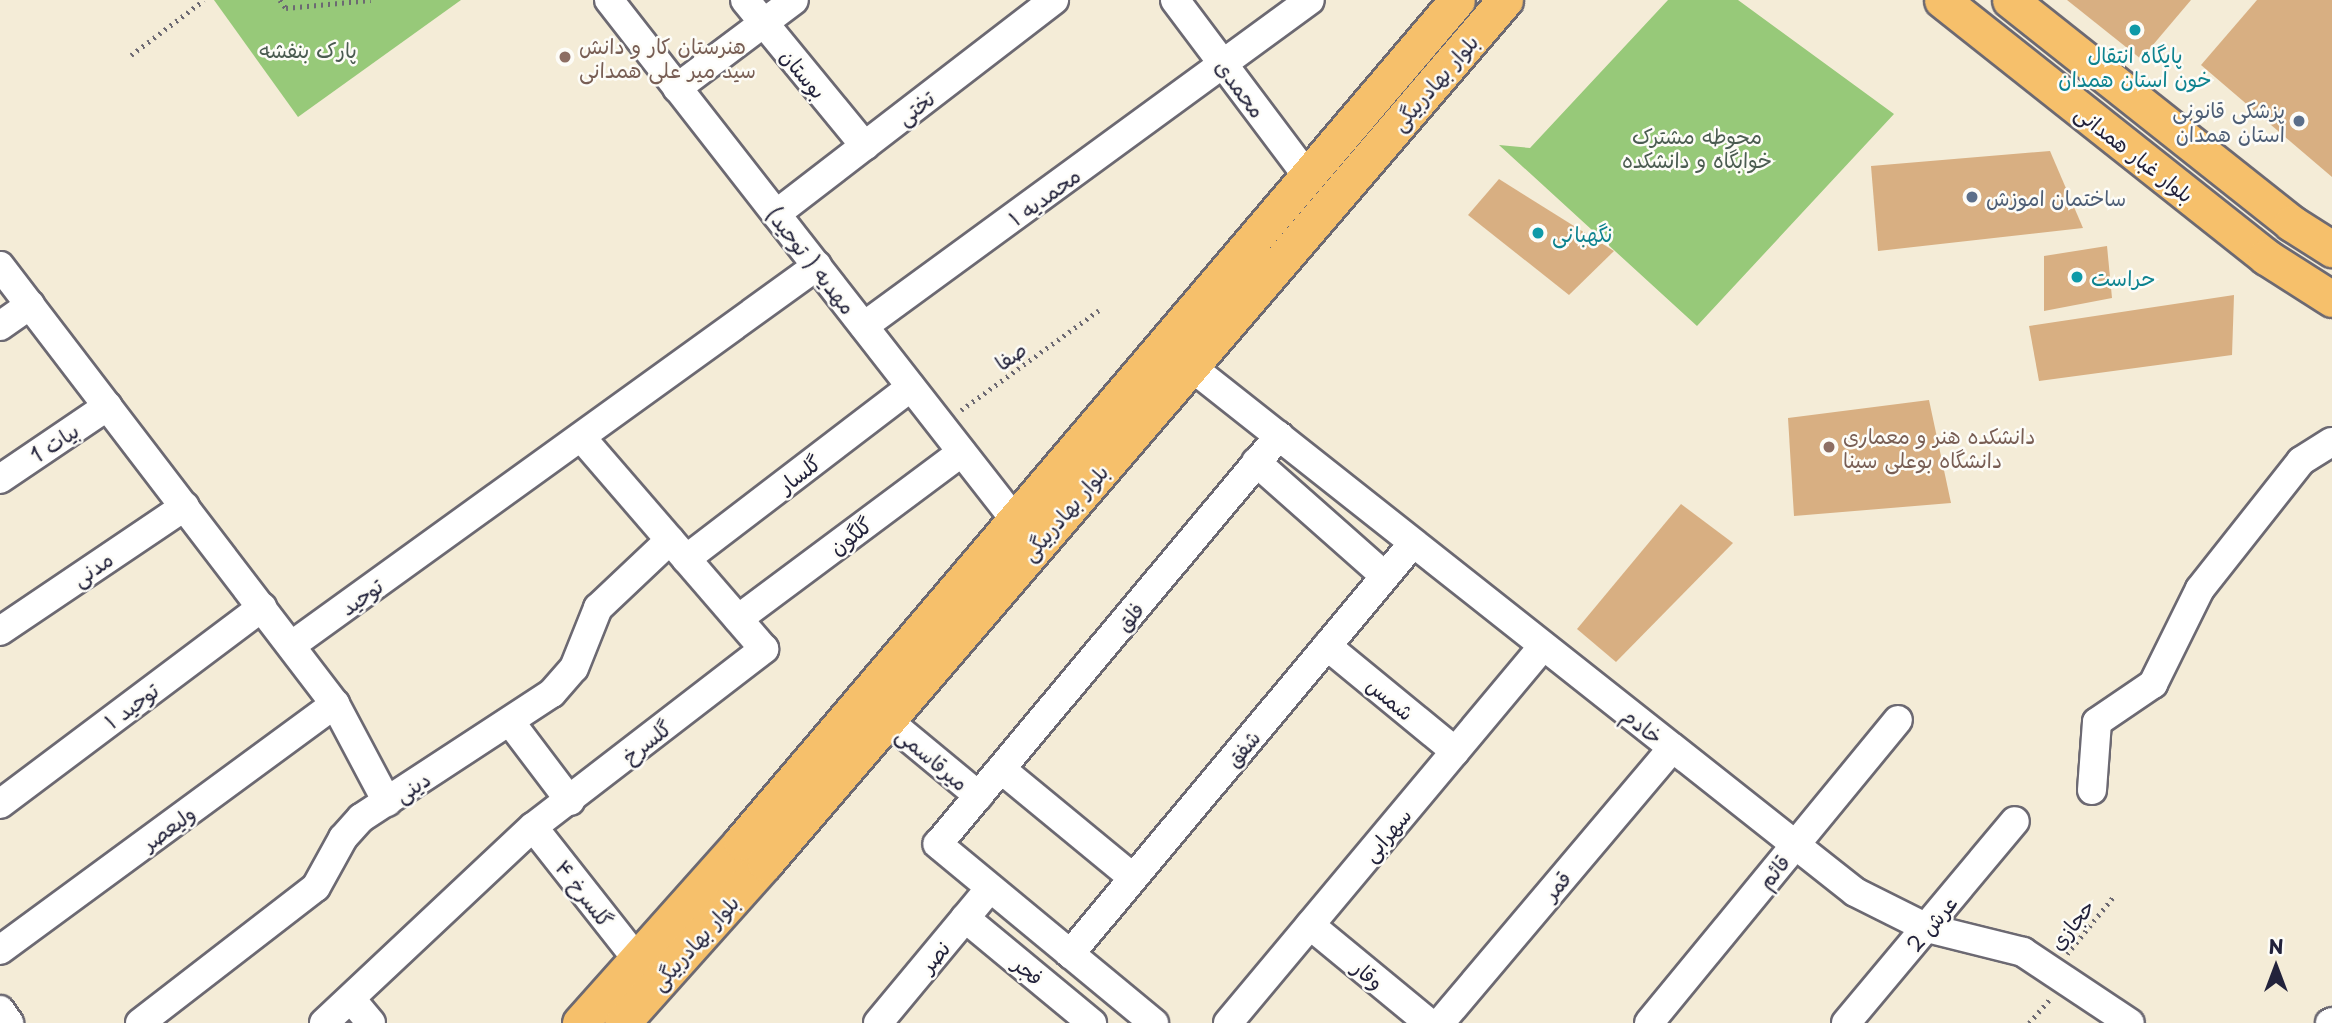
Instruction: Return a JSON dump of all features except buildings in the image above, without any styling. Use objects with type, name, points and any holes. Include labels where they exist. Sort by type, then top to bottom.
[{"type":"main road","name":"بلوار بهادربیگی","points":[[622,1023],[887,720],[1027,530],[1307,176],[1457,0]]},
{"type":"main road","name":"بلوار بهادربیگی","points":[[580,1023],[1027,530],[1190,366],[1506,0]]},
{"type":"main road","name":"بلوار غبار همدانی","points":[[1942,0],[2266,257],[2332,299]]},
{"type":"main road","name":"بلوار غبار همدانی","points":[[2010,0],[2291,223],[2332,249]]},
{"type":"street","name":"مهدیه ( توحید)","points":[[609,0],[940,425],[1027,530]]},
{"type":"street","name":"بوستان","points":[[745,0],[864,146]]},
{"type":"street","points":[[677,88],[794,0]]},
{"type":"street","name":"تختی","points":[[776,214],[1055,0]]},
{"type":"street","name":"محمدی","points":[[1175,0],[1307,176]]},
{"type":"street","name":"محمدیه ۱","points":[[864,326],[1310,0]]},
{"type":"street","points":[[0,266],[335,704],[387,802]]},
{"type":"street","name":"توحید","points":[[292,645],[817,266]]},
{"type":"street","points":[[0,326],[30,305]]},
{"type":"street","name":"خادم","points":[[1190,366],[1855,892],[1927,928],[2023,952],[2130,1023]]},
{"type":"street","name":"گلسار","points":[[678,550],[911,387]]},
{"type":"street","name":"بیات 1","points":[[0,479],[108,406]]},
{"type":"street","name":"فلق","points":[[990,888],[938,844],[1279,436]]},
{"type":"street","name":"گلسرخ","points":[[324,1023],[533,827],[764,649],[582,438]]},
{"type":"street","points":[[2092,790],[2097,722],[2153,684],[2200,589],[2301,461],[2332,442]]},
{"type":"street","name":"گلگون","points":[[738,619],[962,452]]},
{"type":"street","points":[[1256,462],[1385,576]]},
{"type":"street","name":"مدنی","points":[[0,631],[185,506]]},
{"type":"street","name":"شفق","points":[[1070,954],[1413,543]]},
{"type":"street","name":"دینی","points":[[140,1023],[316,887],[343,838],[361,818],[511,723],[563,682],[587,641],[598,608],[678,550]]},
{"type":"street","name":"توحید ۱","points":[[0,804],[262,607]]},
{"type":"street","name":"شمس","points":[[1327,646],[1455,751]]},
{"type":"street","name":"سهرابی","points":[[1228,1023],[1543,646]]},
{"type":"street","name":"ولیعصر","points":[[0,950],[335,704]]},
{"type":"street","name":"میرقاسمی","points":[[887,720],[978,796]]},
{"type":"street","name":"قائم","points":[[1649,1023],[1898,720]]},
{"type":"street","points":[[511,723],[570,801]]},
{"type":"street","name":"قمر","points":[[1440,1023],[1672,748]]},
{"type":"street","points":[[1001,769],[1133,878]]},
{"type":"street","name":"عرش 2","points":[[1846,1023],[2015,821]]},
{"type":"street","name":"گلسرخ ۴","points":[[533,827],[637,959]]},
{"type":"street","name":"نصر","points":[[878,1023],[990,888]]},
{"type":"street","name":"فجر","points":[[990,888],[1154,1023]]},
{"type":"street","name":"فجر","points":[[965,918],[1093,1023]]},
{"type":"street","name":"وقار","points":[[1310,925],[1429,1023]]},
{"type":"street","points":[[1093,1023],[1119,994]]},
{"type":"street","points":[[351,999],[371,1023]]},
{"type":"street","points":[[0,1010],[9,1023]]},
{"type":"path","points":[[131,55],[204,0]]},
{"type":"path","points":[[280,0],[286,8],[371,0]]},
{"type":"path","name":"صفا","points":[[940,425],[1099,310]]},
{"type":"path","name":"حجازی","points":[[2053,971],[2114,896]]},
{"type":"green space","name":"پارک بنفشه","points":[[214,0],[461,0],[298,117]]},
{"type":"green space","name":"محوطه مشترک خوابگاه و دانشکده","points":[[1668,0],[1738,0],[1894,114],[1697,326],[1499,145],[1530,148]]},
{"type":"place","name":"پایگاه انتقال خون استان همدان","points":[[2135,30]]},
{"type":"place","name":"هنرستان کار و دانش سید میر علی همدانی","points":[[565,57]]},
{"type":"place","name":"پزشکی قانونی استان همدان","points":[[2299,121]]},
{"type":"place","name":"ساختمان اموزش","points":[[1972,197]]},
{"type":"place","name":"نگهبانی","points":[[1538,233]]},
{"type":"place","name":"حراست","points":[[2077,277]]},
{"type":"place","name":"دانشکده هنر و معماری دانشگاه بوعلی سینا","points":[[1829,447]]}]
